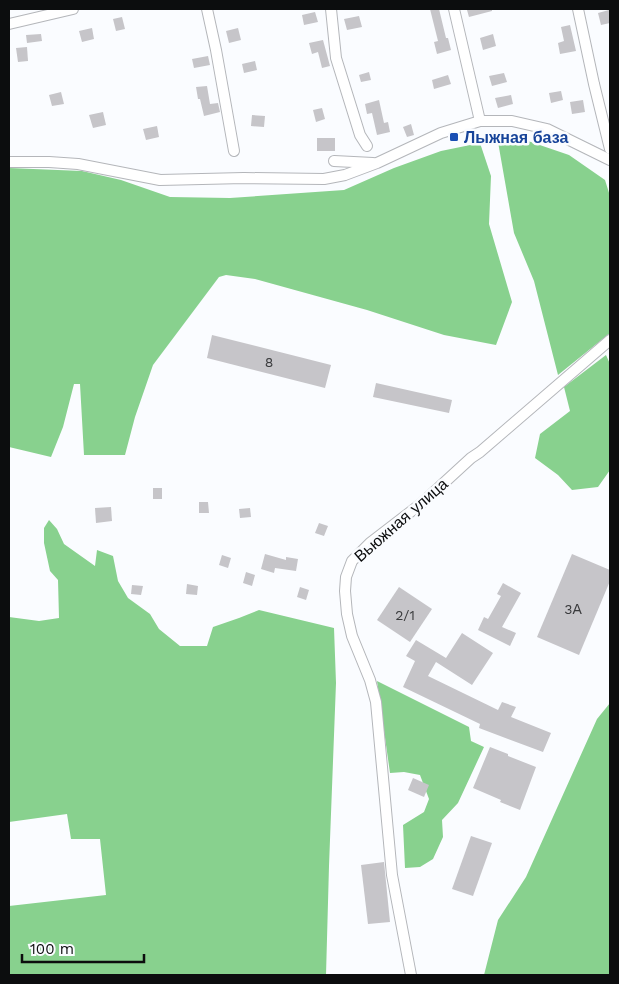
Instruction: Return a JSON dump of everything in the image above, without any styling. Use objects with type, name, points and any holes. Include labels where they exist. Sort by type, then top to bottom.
[{"type":"street","points":[[9,24],[73,9]]},
{"type":"street","points":[[207,9],[234,151]]},
{"type":"street","points":[[331,9],[336,58],[360,136],[366,146]]},
{"type":"street","points":[[454,9],[480,121]]},
{"type":"street","points":[[578,9],[610,149]]},
{"type":"street","points":[[9,162],[78,164],[160,180],[324,179],[345,175],[377,163],[441,133],[480,121],[512,121],[547,129],[610,160]]},
{"type":"street","points":[[334,160],[377,163]]},
{"type":"street","name":"Вьюжная улица","points":[[410,975],[392,875],[376,702],[370,680],[352,636],[347,614],[346,577],[352,561],[370,543],[422,502],[610,340]]},
{"type":"green space","points":[[528,141],[569,155],[605,180],[610,196],[610,333],[558,375],[534,281],[514,233],[498,142]]},
{"type":"green space","points":[[480,143],[491,176],[489,224],[512,302],[496,345],[444,335],[367,310],[255,279],[226,275],[219,277],[153,365],[135,417],[125,455],[84,455],[80,384],[74,384],[63,427],[51,457],[9,447],[9,168],[82,171],[121,180],[170,197],[230,198],[344,190],[394,168],[441,151]]},
{"type":"green space","points":[[606,355],[610,364],[610,470],[598,487],[572,490],[558,475],[535,458],[540,434],[570,411],[564,387]]},
{"type":"green space","points":[[49,520],[57,529],[64,544],[95,566],[97,550],[113,556],[118,581],[128,598],[150,614],[159,629],[180,646],[207,646],[213,627],[259,610],[334,628],[336,683],[326,975],[9,975],[9,906],[106,895],[100,839],[71,839],[67,814],[9,822],[9,617],[39,621],[59,618],[58,580],[50,571],[44,543],[44,528]]},
{"type":"green space","points":[[377,681],[469,727],[471,741],[484,747],[458,803],[442,820],[443,837],[433,859],[420,867],[405,868],[403,825],[424,812],[429,799],[420,775],[404,772],[390,773]]},
{"type":"green space","points":[[610,703],[610,975],[484,975],[498,920],[526,877],[597,719]]},
{"type":"building","points":[[430,9],[439,9],[451,50],[437,54],[434,42],[438,41]]},
{"type":"building","points":[[492,9],[492,11],[469,17],[467,10]]},
{"type":"building","points":[[609,10],[610,23],[601,25],[598,13]]},
{"type":"building","points":[[315,12],[318,22],[304,25],[302,15]]},
{"type":"building","points":[[359,16],[362,27],[347,30],[344,19]]},
{"type":"building","points":[[122,17],[125,29],[116,31],[113,19]]},
{"type":"building","points":[[570,25],[576,51],[560,54],[558,43],[564,41],[561,27]]},
{"type":"building","points":[[92,28],[94,39],[82,42],[79,31]]},
{"type":"building","points":[[238,28],[241,40],[229,43],[226,31]]},
{"type":"building","points":[[41,34],[42,41],[27,43],[26,35]]},
{"type":"building","points":[[493,34],[496,46],[483,50],[480,38]]},
{"type":"building","points":[[323,40],[330,66],[322,68],[318,52],[312,54],[309,43]]},
{"type":"building","points":[[27,47],[28,61],[18,62],[16,48]]},
{"type":"building","points":[[208,56],[210,65],[194,68],[192,59]]},
{"type":"building","points":[[255,61],[257,70],[244,73],[242,64]]},
{"type":"building","points":[[369,72],[371,80],[361,82],[359,75]]},
{"type":"building","points":[[504,73],[507,82],[492,86],[489,76]]},
{"type":"building","points":[[448,75],[451,84],[434,89],[432,80]]},
{"type":"building","points":[[207,86],[210,104],[218,103],[220,112],[204,116],[196,87]]},
{"type":"building","points":[[561,91],[563,100],[551,103],[549,93]]},
{"type":"building","points":[[61,92],[64,104],[52,106],[49,95]]},
{"type":"building","points":[[511,95],[513,104],[498,108],[495,98]]},
{"type":"building","points":[[379,100],[384,123],[388,122],[390,132],[377,135],[372,113],[367,114],[365,104]]},
{"type":"building","points":[[583,100],[585,112],[572,114],[570,102]]},
{"type":"building","points":[[322,108],[325,119],[316,122],[313,110]]},
{"type":"building","points":[[103,112],[106,125],[93,128],[89,115]]},
{"type":"building","points":[[252,115],[265,116],[264,127],[251,126]]},
{"type":"building","points":[[411,124],[414,135],[407,137],[403,127]]},
{"type":"building","points":[[157,126],[159,137],[146,140],[143,129]]},
{"type":"building","points":[[317,138],[335,138],[335,151],[317,151]]},
{"type":"building","points":[[212,335],[331,365],[325,388],[207,358]]},
{"type":"building","points":[[376,383],[452,400],[449,413],[373,397]]},
{"type":"building","points":[[153,488],[162,488],[162,499],[153,499]]},
{"type":"building","points":[[199,502],[208,502],[209,513],[199,513]]},
{"type":"building","points":[[111,507],[112,521],[96,523],[95,508]]},
{"type":"building","points":[[250,508],[251,517],[240,518],[239,509]]},
{"type":"building","points":[[319,523],[328,526],[324,536],[315,533]]},
{"type":"building","points":[[265,554],[286,560],[286,557],[298,559],[296,571],[275,568],[274,573],[261,569]]},
{"type":"building","points":[[572,554],[610,570],[610,581],[579,655],[537,637]]},
{"type":"building","points":[[222,555],[231,558],[228,568],[219,565]]},
{"type":"building","points":[[246,572],[255,575],[252,586],[243,583]]},
{"type":"building","points":[[503,583],[521,593],[502,627],[516,633],[510,646],[478,630],[484,617],[488,619],[501,596],[497,594]]},
{"type":"building","points":[[187,584],[198,586],[197,595],[186,594]]},
{"type":"building","points":[[132,585],[143,586],[141,595],[131,594]]},
{"type":"building","points":[[300,587],[309,590],[306,600],[297,597]]},
{"type":"building","points":[[399,587],[432,609],[410,642],[377,620]]},
{"type":"building","points":[[462,633],[493,653],[472,685],[436,662],[428,676],[498,710],[502,702],[516,707],[511,717],[551,733],[543,752],[479,728],[480,724],[403,687],[415,661],[406,656],[416,640],[446,658]]},
{"type":"building","points":[[490,747],[536,767],[520,810],[473,788]]},
{"type":"building","points":[[413,778],[429,785],[424,797],[408,790]]},
{"type":"building","points":[[471,836],[492,843],[473,896],[452,889]]},
{"type":"building","points":[[384,862],[390,922],[368,924],[361,865]]},
{"type":"place","name":"Лыжная база","points":[[454,137]]}]
